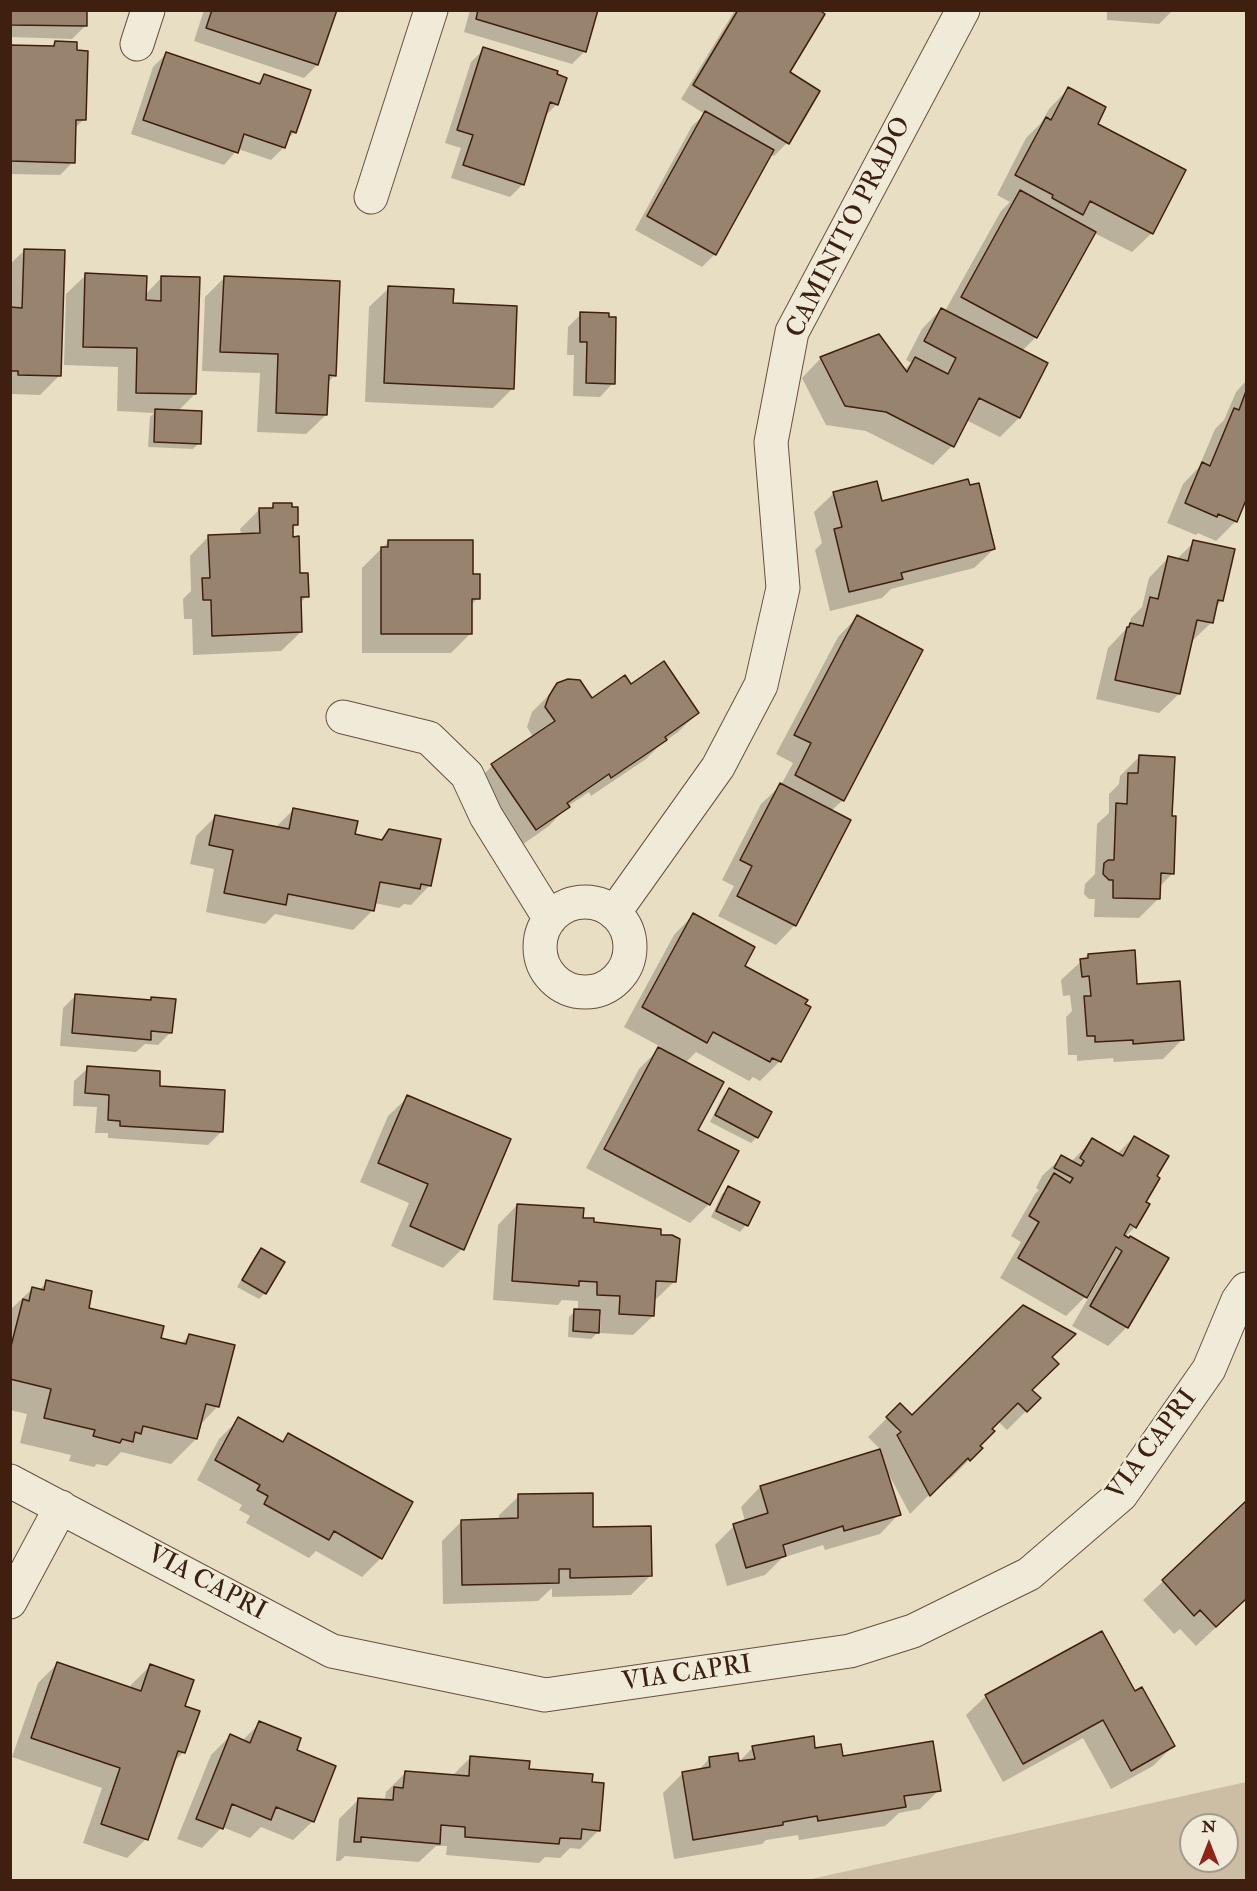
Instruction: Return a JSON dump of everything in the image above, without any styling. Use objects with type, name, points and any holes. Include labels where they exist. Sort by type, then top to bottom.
[{"type":"street","points":[[137,44],[148,10]]},
{"type":"street","points":[[371,197],[430,10]]},
{"type":"street","name":"CAMINITO PRADO","points":[[614,913],[718,767],[761,685],[783,588],[771,442],[792,332],[963,10]]},
{"type":"street","points":[[343,717],[429,738],[467,775],[486,816],[550,919]]},
{"type":"street","points":[[574,904],[594,904],[614,913],[623,923],[628,936],[627,964],[620,976],[609,985],[588,992],[568,989],[556,982],[546,971],[541,959],[539,944],[550,919],[561,909],[574,904]]},
{"type":"street","name":"VIA CAPRI","points":[[10,1481],[333,1651],[545,1695],[850,1651],[913,1631],[1029,1574],[1121,1495],[1209,1370],[1238,1300],[1246,1289]]},
{"type":"street","points":[[10,1602],[61,1507]]},
{"type":"shaded area","points":[[1246,1782],[1246,1880],[807,1880]]},
{"type":"building","points":[[10,10],[87,10],[87,26],[10,25]]},
{"type":"building","points":[[212,10],[337,10],[318,65],[206,28]]},
{"type":"building","points":[[478,10],[598,10],[586,52],[476,19]]},
{"type":"building","points":[[738,10],[819,10],[825,14],[790,72],[820,91],[789,144],[693,85]]},
{"type":"building","points":[[55,41],[77,42],[77,50],[88,51],[86,120],[76,120],[75,163],[10,161],[10,45],[54,46]]},
{"type":"building","points":[[483,47],[558,71],[557,74],[567,78],[558,105],[550,102],[524,185],[463,165],[473,135],[457,130]]},
{"type":"building","points":[[166,52],[260,84],[264,74],[311,90],[296,133],[291,131],[285,148],[244,134],[238,153],[143,120]]},
{"type":"building","points":[[1068,87],[1106,107],[1098,124],[1186,170],[1153,234],[1090,201],[1083,215],[1052,198],[1053,195],[1015,175],[1046,117],[1051,120]]},
{"type":"building","points":[[705,111],[774,150],[716,255],[647,216]]},
{"type":"building","points":[[1020,190],[1096,232],[1037,338],[961,297]]},
{"type":"building","points":[[24,249],[65,250],[61,376],[18,375],[18,371],[10,371],[10,307],[22,308]]},
{"type":"building","points":[[85,273],[147,276],[146,300],[161,301],[161,276],[200,277],[196,394],[136,393],[137,348],[83,347]]},
{"type":"building","points":[[224,276],[340,281],[336,376],[329,375],[327,415],[276,413],[278,354],[220,352]]},
{"type":"building","points":[[388,286],[454,289],[453,303],[517,306],[514,389],[384,383]]},
{"type":"building","points":[[941,308],[1048,363],[1020,418],[979,398],[954,447],[886,412],[845,406],[820,357],[879,334],[907,372],[915,357],[948,374],[956,358],[924,341]]},
{"type":"building","points":[[580,312],[609,313],[609,317],[616,317],[615,384],[586,383],[587,342],[580,342]]},
{"type":"building","points":[[1246,391],[1246,500],[1237,522],[1218,514],[1217,517],[1185,503],[1202,462],[1210,466],[1234,408],[1239,410]]},
{"type":"building","points":[[155,409],[202,411],[201,444],[154,442]]},
{"type":"building","points":[[968,479],[970,485],[979,483],[995,549],[901,573],[903,579],[849,592],[834,529],[842,527],[833,492],[877,481],[882,501]]},
{"type":"building","points":[[273,503],[292,503],[292,507],[298,507],[298,525],[293,525],[293,537],[299,536],[300,573],[308,573],[309,597],[301,597],[302,632],[212,636],[211,600],[203,600],[202,578],[210,578],[208,535],[260,533],[259,508],[273,508]]},
{"type":"building","points":[[388,540],[473,540],[473,574],[480,574],[480,599],[472,599],[472,634],[381,634],[381,547],[388,547]]},
{"type":"building","points":[[1193,540],[1235,549],[1223,601],[1218,600],[1213,623],[1197,620],[1180,694],[1115,680],[1127,627],[1130,623],[1143,626],[1150,597],[1158,599],[1168,556],[1188,561]]},
{"type":"building","points":[[857,615],[923,650],[844,801],[795,775],[811,743],[794,735]]},
{"type":"building","points":[[664,661],[699,713],[665,737],[667,740],[611,778],[609,774],[567,803],[570,807],[536,830],[491,764],[555,721],[545,707],[557,683],[568,679],[580,680],[592,698],[625,675],[631,684]]},
{"type":"building","points":[[1139,755],[1175,757],[1172,816],[1176,816],[1174,874],[1161,873],[1160,899],[1113,898],[1113,880],[1109,880],[1103,874],[1104,863],[1114,860],[1116,803],[1127,804],[1128,773],[1138,773]]},
{"type":"building","points":[[780,783],[851,820],[796,926],[737,896],[752,866],[740,860]]},
{"type":"building","points":[[293,808],[358,821],[355,834],[382,840],[389,829],[441,839],[431,886],[421,884],[420,889],[380,882],[374,911],[288,894],[286,905],[224,893],[233,850],[209,845],[215,815],[289,829]]},
{"type":"building","points":[[693,913],[755,947],[745,966],[808,1000],[805,1004],[811,1007],[781,1062],[772,1058],[770,1062],[713,1032],[707,1043],[642,1007]]},
{"type":"building","points":[[1135,950],[1137,984],[1180,981],[1184,1040],[1133,1044],[1133,1040],[1095,1042],[1095,1036],[1087,1036],[1084,996],[1091,996],[1089,976],[1082,977],[1080,959],[1088,958],[1088,954]]},
{"type":"building","points":[[75,994],[151,1000],[151,997],[176,999],[172,1033],[151,1031],[151,1040],[72,1033]]},
{"type":"building","points":[[658,1047],[724,1082],[698,1130],[739,1151],[710,1205],[604,1149]]},
{"type":"building","points":[[87,1066],[160,1071],[160,1086],[225,1090],[223,1132],[120,1126],[120,1121],[108,1120],[109,1095],[85,1093]]},
{"type":"building","points":[[729,1088],[772,1112],[758,1138],[715,1115]]},
{"type":"building","points":[[407,1095],[511,1139],[464,1250],[410,1226],[428,1184],[378,1163]]},
{"type":"building","points":[[1134,1136],[1169,1156],[1146,1202],[1150,1204],[1136,1228],[1130,1224],[1124,1235],[1129,1238],[1130,1236],[1169,1258],[1128,1328],[1090,1306],[1122,1251],[1116,1247],[1087,1298],[1018,1258],[1039,1222],[1029,1216],[1054,1173],[1070,1183],[1073,1178],[1054,1168],[1061,1155],[1081,1166],[1084,1161],[1080,1158],[1092,1138],[1123,1156]]},
{"type":"building","points":[[728,1186],[760,1202],[748,1226],[716,1211]]},
{"type":"building","points":[[517,1204],[584,1208],[583,1218],[594,1218],[594,1222],[661,1229],[661,1235],[672,1235],[680,1239],[676,1282],[656,1281],[654,1316],[619,1314],[620,1296],[597,1295],[597,1282],[579,1281],[579,1286],[512,1281]]},
{"type":"building","points":[[261,1248],[285,1262],[266,1294],[242,1280]]},
{"type":"building","points":[[46,1280],[92,1291],[89,1308],[164,1326],[161,1338],[186,1344],[189,1334],[235,1345],[219,1407],[206,1404],[197,1439],[143,1426],[141,1434],[135,1432],[133,1442],[122,1439],[120,1443],[93,1436],[95,1430],[44,1418],[51,1389],[10,1379],[10,1350],[23,1299],[29,1301],[32,1287],[44,1290]]},
{"type":"building","points":[[1023,1305],[1076,1334],[1052,1357],[1059,1364],[1032,1390],[1041,1398],[1027,1412],[1018,1403],[992,1429],[995,1431],[980,1446],[983,1448],[970,1461],[968,1458],[930,1496],[897,1435],[901,1432],[886,1417],[900,1403],[912,1415]]},
{"type":"building","points":[[574,1309],[600,1310],[599,1333],[573,1331]]},
{"type":"building","points":[[238,1417],[283,1442],[288,1433],[413,1502],[382,1559],[334,1531],[329,1540],[264,1504],[268,1496],[257,1490],[260,1485],[215,1460]]},
{"type":"building","points":[[880,1449],[901,1515],[844,1531],[843,1526],[783,1545],[786,1556],[746,1568],[733,1524],[768,1513],[760,1486]]},
{"type":"building","points":[[593,1493],[593,1527],[651,1526],[652,1576],[570,1578],[570,1569],[559,1569],[559,1583],[462,1585],[461,1520],[518,1518],[518,1494]]},
{"type":"building","points":[[1246,1501],[1246,1599],[1216,1627],[1200,1610],[1194,1616],[1162,1580]]},
{"type":"building","points":[[1102,1631],[1135,1691],[1142,1687],[1175,1746],[1131,1771],[1103,1720],[1023,1764],[985,1695]]},
{"type":"building","points":[[57,1662],[141,1691],[150,1664],[194,1680],[185,1706],[200,1711],[185,1753],[178,1751],[148,1840],[101,1824],[120,1768],[31,1738]]},
{"type":"building","points":[[259,1721],[301,1738],[297,1750],[336,1766],[314,1822],[276,1807],[271,1820],[232,1804],[223,1829],[196,1819],[230,1734],[250,1743]]},
{"type":"building","points":[[814,1736],[815,1748],[841,1744],[843,1756],[933,1741],[941,1791],[904,1796],[906,1807],[818,1821],[817,1816],[783,1822],[783,1825],[693,1840],[682,1772],[710,1767],[709,1757],[738,1753],[739,1761],[755,1759],[752,1746]]},
{"type":"building","points":[[470,1756],[530,1761],[529,1769],[593,1774],[592,1782],[604,1783],[600,1831],[582,1829],[581,1839],[560,1838],[559,1844],[465,1837],[465,1827],[441,1825],[440,1844],[361,1837],[361,1842],[354,1842],[358,1798],[393,1800],[394,1787],[403,1788],[405,1771],[469,1776]]}]
